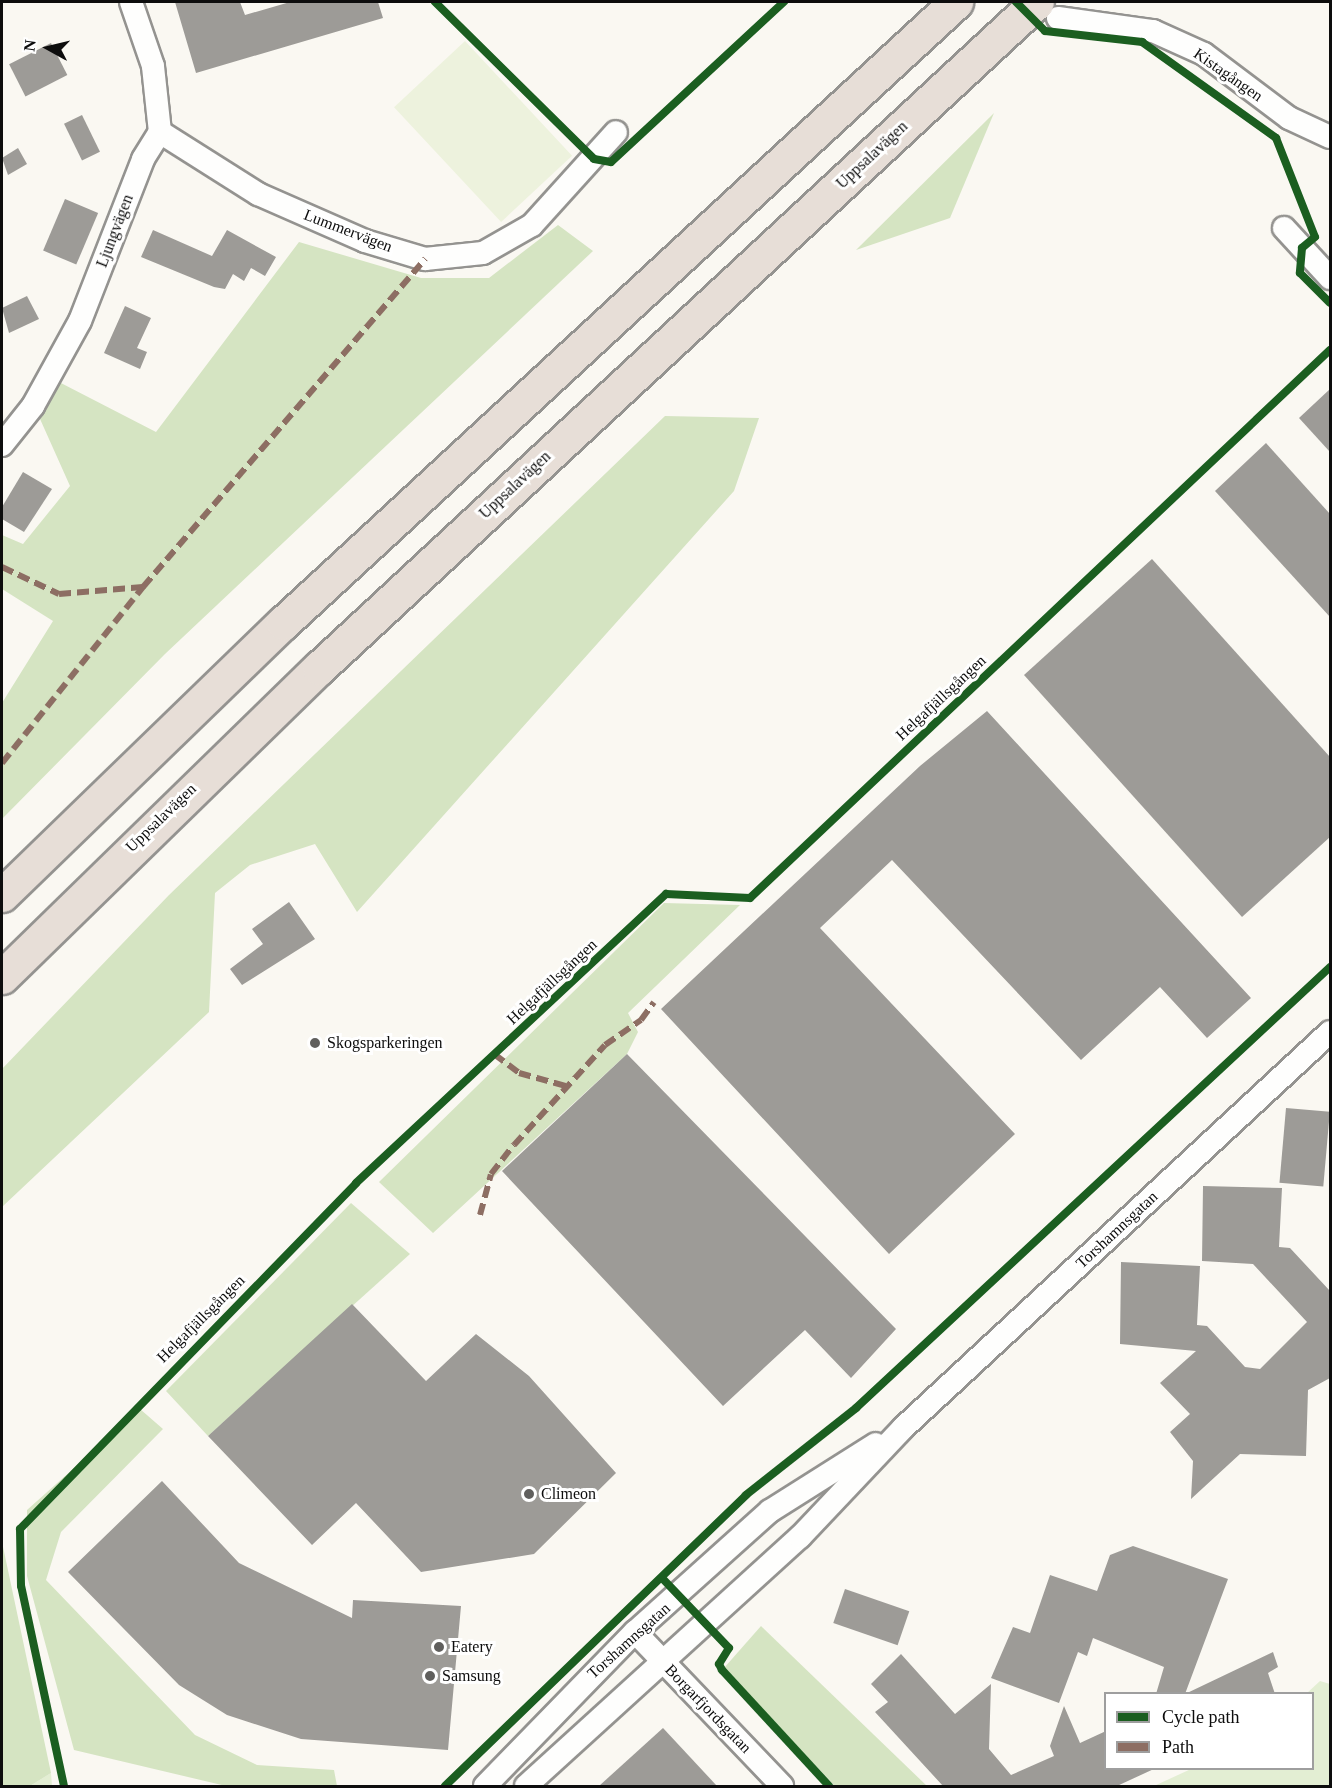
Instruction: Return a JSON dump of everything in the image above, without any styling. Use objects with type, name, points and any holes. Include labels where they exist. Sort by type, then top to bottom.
[{"type":"highway","points":[[2,895],[283,623],[956,2]]},
{"type":"highway","name":"Uppsalavägen","points":[[2,977],[319,668],[1048,10]]},
{"type":"street","points":[[131,2],[153,66],[160,132]]},
{"type":"street","name":"Kistagången","points":[[1048,10],[1153,31],[1204,54],[1289,118],[1330,137]]},
{"type":"street","name":"Lummervägen","points":[[160,132],[258,194],[365,242],[425,259],[483,254],[532,225],[616,132]]},
{"type":"street","name":"Ljungvägen","points":[[2,445],[33,406],[80,321],[143,159],[160,132]]},
{"type":"street","points":[[1284,228],[1330,278]]},
{"type":"street","name":"Torshamnsgatan","points":[[526,1786],[800,1538],[903,1428],[1330,1032]]},
{"type":"street","name":"Torshamnsgatan","points":[[484,1786],[635,1632],[770,1510],[903,1428]]},
{"type":"street","name":"Borgarfjordsgatan","points":[[635,1632],[782,1786]]},
{"type":"green space","points":[[465,41],[572,156],[501,222],[394,107]]},
{"type":"green space","points":[[994,113],[950,218],[856,250]]},
{"type":"green space","points":[[558,225],[593,251],[165,654],[2,819],[2,703],[53,621],[2,589],[2,535],[23,544],[70,486],[36,410],[57,381],[156,432],[299,242],[421,278],[489,278]]},
{"type":"green space","points":[[665,416],[759,418],[734,491],[357,912],[315,844],[250,865],[215,893],[209,1012],[2,1207],[2,1069],[169,895]]},
{"type":"green space","points":[[664,903],[740,905],[628,1013],[638,1032],[627,1054],[433,1233],[379,1182]]},
{"type":"green space","points":[[351,1203],[410,1254],[208,1436],[166,1391]]},
{"type":"green space","points":[[140,1409],[163,1429],[61,1532],[46,1580],[195,1735],[257,1765],[334,1770],[337,1786],[226,1786],[74,1750],[27,1576],[27,1510]]},
{"type":"green space","points":[[2,1542],[51,1773],[30,1786],[2,1786]]},
{"type":"green space","points":[[761,1626],[927,1786],[835,1786],[724,1668]]},
{"type":"green space","points":[[1320,1681],[1330,1684],[1330,1786],[1154,1786],[1189,1770],[1314,1770],[1314,1692],[1308,1692]]},
{"type":"green space","points":[[51,1773],[52,1786],[30,1786]]},
{"type":"building","points":[[175,2],[240,2],[245,15],[290,2],[378,2],[383,18],[196,73]]},
{"type":"building","points":[[51,43],[67,75],[25,96],[9,64]]},
{"type":"building","points":[[82,115],[100,152],[82,161],[64,124]]},
{"type":"building","points":[[18,148],[27,164],[8,175],[2,158]]},
{"type":"building","points":[[65,199],[98,213],[76,265],[43,251]]},
{"type":"building","points":[[153,230],[212,256],[227,230],[276,257],[265,276],[251,268],[244,281],[233,274],[225,289],[214,287],[141,257]]},
{"type":"building","points":[[27,296],[39,319],[9,333],[2,308]]},
{"type":"building","points":[[125,306],[151,318],[137,348],[147,352],[140,369],[104,353]]},
{"type":"building","points":[[1330,389],[1330,452],[1299,418]]},
{"type":"building","points":[[1266,443],[1330,514],[1330,617],[1215,491]]},
{"type":"building","points":[[23,472],[52,489],[24,532],[2,519],[2,507]]},
{"type":"building","points":[[1152,559],[1330,757],[1330,837],[1242,917],[1024,675]]},
{"type":"building","points":[[987,711],[1251,998],[1207,1038],[1160,987],[1081,1060],[892,860],[820,928],[1015,1134],[889,1254],[661,1009],[920,766]]},
{"type":"building","points":[[289,902],[315,939],[242,985],[230,969],[263,944],[252,929]]},
{"type":"building","points":[[627,1054],[896,1329],[851,1378],[805,1330],[723,1406],[502,1171]]},
{"type":"building","points":[[1286,1108],[1330,1112],[1323,1187],[1279,1183]]},
{"type":"building","points":[[1203,1186],[1282,1188],[1279,1247],[1290,1248],[1330,1291],[1330,1378],[1308,1390],[1306,1456],[1240,1454],[1191,1499],[1193,1461],[1170,1432],[1190,1414],[1160,1383],[1196,1351],[1120,1344],[1121,1262],[1200,1266],[1197,1325],[1207,1326],[1245,1367],[1260,1369],[1307,1322],[1253,1264],[1202,1261]]},
{"type":"building","points":[[352,1304],[426,1381],[476,1334],[529,1376],[616,1473],[534,1554],[421,1572],[356,1503],[312,1545],[208,1436]]},
{"type":"building","points":[[162,1481],[239,1563],[352,1618],[353,1600],[461,1606],[448,1750],[301,1739],[227,1715],[179,1685],[68,1572]]},
{"type":"building","points":[[1133,1546],[1228,1579],[1186,1692],[1157,1692],[1164,1667],[1093,1638],[1087,1656],[1078,1652],[1059,1703],[991,1678],[1013,1627],[1030,1633],[1050,1575],[1097,1591],[1110,1555]]},
{"type":"building","points":[[845,1589],[909,1611],[898,1645],[833,1623]]},
{"type":"building","points":[[1273,1652],[1278,1667],[1268,1673],[1274,1692],[1189,1692]]},
{"type":"building","points":[[901,1654],[955,1714],[991,1684],[989,1749],[1011,1775],[1054,1756],[1050,1746],[1064,1706],[1080,1743],[1104,1732],[1104,1770],[1152,1770],[1117,1786],[943,1786],[875,1712],[888,1702],[871,1684]]},
{"type":"building","points":[[663,1728],[717,1786],[599,1786]]},
{"type":"marked path","points":[[2,567],[59,594],[143,587],[425,259]]},
{"type":"marked path","points":[[2,763],[143,587]]},
{"type":"marked path","points":[[480,1215],[491,1174],[514,1145],[605,1045],[641,1020],[654,1002]]},
{"type":"marked path","points":[[494,1054],[519,1073],[566,1086]]},
{"type":"cycle path","points":[[435,2],[594,159],[611,162],[784,2]]},
{"type":"cycle path","points":[[1016,2],[1045,31],[1142,42],[1276,138],[1315,237],[1302,248],[1300,273],[1330,303]]},
{"type":"cycle path","name":"Helgafjällsgången","points":[[64,1786],[21,1586],[20,1529],[356,1183],[666,894],[750,898],[1330,350]]},
{"type":"cycle path","points":[[445,1786],[746,1495],[856,1408],[1330,967]]},
{"type":"cycle path","points":[[662,1578],[729,1648],[719,1664],[722,1670],[829,1786]]},
{"type":"place","name":"Skogsparkeringen","points":[[315,1043]]},
{"type":"place","name":"Climeon","points":[[529,1494]]},
{"type":"place","name":"Eatery","points":[[439,1647]]},
{"type":"place","name":"Samsung","points":[[430,1676]]}]
